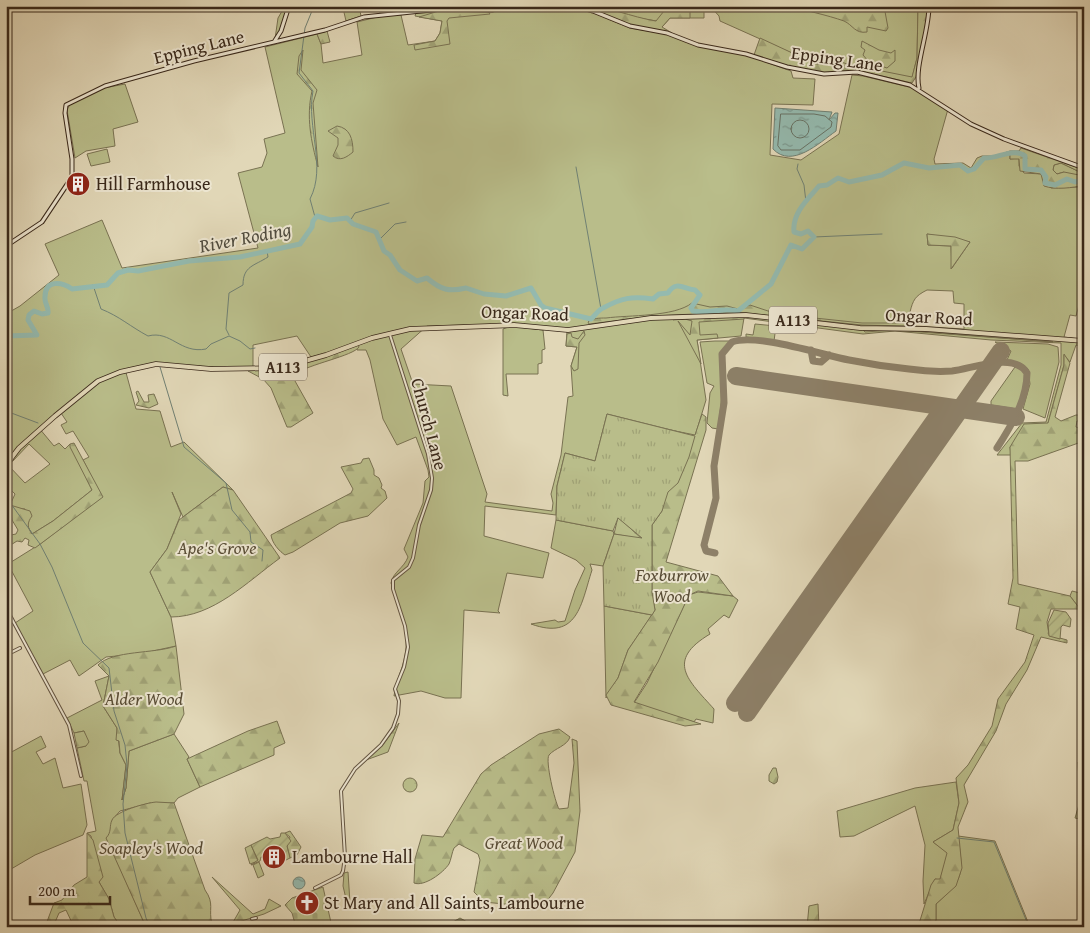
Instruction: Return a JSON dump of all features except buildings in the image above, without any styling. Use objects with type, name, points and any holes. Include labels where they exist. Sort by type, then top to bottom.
[{"type":"main road","name":"Ongar Road","points":[[6,465],[19,448],[55,416],[98,382],[112,375],[156,364],[220,369],[280,368],[326,355],[389,333],[427,327],[514,325],[568,330],[652,318],[746,315],[860,328],[926,329],[1084,341]]},
{"type":"street","points":[[273,42],[282,31],[289,6]]},
{"type":"street","name":"Epping Lane","points":[[6,246],[42,222],[72,176],[72,159],[65,113],[67,104],[105,86],[295,37],[364,17],[440,9],[489,10],[510,6]]},
{"type":"street","name":"Epping Lane","points":[[576,6],[598,12],[630,26],[667,33],[698,45],[746,54],[787,67],[824,74],[857,72],[910,85],[968,122],[1004,139],[1084,168]]},
{"type":"street","points":[[919,89],[918,80],[928,31],[929,6]]},
{"type":"street","points":[[282,31],[287,39]]},
{"type":"street","points":[[910,85],[918,80]]},
{"type":"street","name":"Church Lane","points":[[315,888],[341,875],[344,867],[341,791],[355,770],[381,745],[396,722],[399,708],[395,690],[404,666],[408,647],[405,626],[393,589],[393,580],[409,567],[413,558],[419,525],[431,490],[428,454],[389,333]]},
{"type":"street","points":[[6,608],[69,725],[81,776]]},
{"type":"street","points":[[6,624],[13,621]]},
{"type":"street","points":[[6,655],[20,648]]},
{"type":"street","points":[[252,919],[256,918]]},
{"type":"green space","points":[[285,6],[288,6],[275,39],[278,18]]},
{"type":"green space","points":[[316,6],[359,6],[361,16],[346,21],[343,8]]},
{"type":"green space","points":[[388,6],[502,6],[380,13],[379,10],[387,9]]},
{"type":"green space","points":[[515,6],[570,6],[587,10],[630,28],[666,34],[697,46],[746,55],[791,71],[793,78],[815,79],[813,105],[772,104],[770,155],[801,160],[839,134],[852,75],[913,88],[948,109],[934,159],[935,164],[963,163],[971,168],[977,158],[995,156],[1010,151],[1010,159],[1019,158],[1019,166],[1024,173],[1042,174],[1051,188],[1078,187],[1064,172],[1057,174],[1053,170],[1054,165],[1061,163],[1084,174],[1084,306],[1079,305],[1076,316],[1070,315],[1064,337],[1079,339],[1084,323],[1084,346],[1076,345],[1070,362],[1064,355],[1064,365],[1048,423],[1010,447],[1011,455],[997,455],[1022,423],[1046,422],[1061,365],[1061,343],[991,340],[895,331],[863,334],[744,318],[741,336],[697,340],[706,400],[695,436],[607,414],[595,461],[565,453],[557,486],[556,515],[485,506],[484,536],[549,553],[543,578],[507,573],[498,611],[500,613],[464,610],[461,698],[445,698],[421,691],[394,696],[404,660],[406,640],[402,615],[391,583],[408,557],[404,549],[423,503],[425,481],[429,477],[416,437],[397,445],[383,419],[366,350],[357,350],[358,345],[311,357],[297,336],[253,345],[253,367],[224,368],[153,363],[125,369],[136,409],[160,411],[171,447],[184,442],[233,490],[223,487],[183,517],[172,492],[181,514],[167,549],[150,572],[171,617],[176,646],[139,654],[106,657],[79,676],[70,660],[43,674],[15,623],[33,611],[8,564],[40,544],[102,497],[83,460],[89,457],[73,431],[66,434],[61,425],[67,422],[59,410],[39,428],[54,446],[59,443],[65,449],[70,444],[92,490],[53,521],[32,534],[28,527],[25,509],[10,505],[15,494],[6,485],[8,465],[25,483],[50,464],[29,444],[12,462],[6,457],[6,314],[20,306],[59,275],[45,244],[102,220],[122,268],[258,248],[238,173],[262,167],[267,153],[264,139],[285,133],[265,47],[317,34],[321,44],[323,63],[362,55],[357,22],[389,14],[401,15],[408,45],[435,41],[440,33],[442,21],[415,16],[416,13],[492,11]],"holes":[[[927,234],[970,242],[952,268],[951,246],[928,245]],[[927,290],[953,291],[954,303],[964,304],[964,329],[915,326],[913,315],[910,312],[915,299]],[[511,324],[567,331],[566,346],[577,347],[571,366],[573,396],[568,397],[561,455],[551,494],[552,511],[485,502],[487,494],[451,386],[413,384],[401,349],[427,326]]]},
{"type":"green space","points":[[583,6],[592,6],[656,21],[668,6],[690,6],[690,18],[670,18],[662,27],[672,33],[630,25]]},
{"type":"green space","points":[[602,6],[704,6],[704,18],[670,18],[662,27],[656,21],[622,15]]},
{"type":"green space","points":[[710,6],[918,6],[917,58],[912,78],[855,66],[816,64],[720,21],[719,16]]},
{"type":"green space","points":[[786,6],[884,6],[888,28],[886,31],[867,27],[867,32],[860,32],[844,21]]},
{"type":"green space","points":[[918,6],[927,6],[927,24],[916,77],[912,83],[864,72],[824,73],[800,69],[771,62],[754,55],[760,38],[816,64],[831,64],[836,60],[858,68],[912,77],[917,58]]},
{"type":"green space","points":[[439,11],[488,11],[490,14],[449,18],[447,21],[450,44],[415,50],[414,45],[435,41],[440,33],[442,21],[419,17]]},
{"type":"green space","points":[[327,31],[330,42],[321,44],[317,34]]},
{"type":"green space","points":[[862,41],[879,50],[891,53],[895,50],[895,61],[887,68],[869,62],[863,55],[865,50],[861,47]]},
{"type":"green space","points":[[303,50],[301,70],[317,90],[313,103],[318,167],[310,129],[309,110],[312,91],[297,74],[299,56]]},
{"type":"green space","points":[[125,84],[138,122],[113,129],[115,146],[86,151],[75,158],[67,110],[70,104],[104,88]]},
{"type":"green space","points":[[337,126],[348,132],[352,143],[353,152],[341,159],[333,156],[338,145],[338,138],[328,131]]},
{"type":"green space","points":[[1021,148],[1084,170],[1084,174],[1061,163],[1054,165],[1053,170],[1057,174],[1064,172],[1079,175],[1084,185],[1064,188],[1044,186],[1041,174],[1020,171],[1019,159],[1010,159],[1010,151],[1019,151]]},
{"type":"green space","points":[[107,149],[110,162],[91,166],[87,154]]},
{"type":"green space","points":[[927,234],[955,237],[970,242],[951,269],[951,246],[928,245]]},
{"type":"green space","points":[[692,303],[710,307],[727,306],[738,309],[750,305],[777,314],[862,323],[914,323],[914,326],[862,325],[734,312],[653,316],[589,324],[588,322],[596,318],[639,316],[674,311]]},
{"type":"green space","points":[[744,317],[744,319],[699,322],[700,335],[717,334],[718,338],[697,340],[701,364],[678,321],[690,335],[692,321],[685,319],[673,320],[673,319]]},
{"type":"green space","points":[[755,324],[776,326],[774,341],[746,337],[746,334],[753,335]]},
{"type":"green space","points":[[511,326],[543,330],[545,349],[542,350],[542,363],[538,364],[538,374],[506,374],[508,396],[503,395],[503,329]]},
{"type":"green space","points":[[891,329],[1053,342],[894,330],[865,332],[863,330]]},
{"type":"green space","points":[[584,331],[585,335],[579,343],[578,369],[574,371],[571,366],[577,347],[566,346],[567,334],[571,333],[572,337],[578,339]]},
{"type":"green space","points":[[730,341],[720,353],[722,396],[718,429],[712,428],[707,423],[710,393],[714,386],[707,383],[700,342]]},
{"type":"green space","points":[[995,342],[1048,344],[1058,347],[1059,362],[1045,418],[1023,409],[1030,384],[1028,369],[1022,364],[1007,360],[1011,351]]},
{"type":"green space","points":[[358,345],[359,347],[348,354],[295,374],[295,381],[313,413],[291,427],[287,427],[271,388],[263,379],[248,371],[289,367]]},
{"type":"green space","points":[[1064,354],[1070,363],[1055,417],[1061,421],[1076,415],[1084,415],[1084,420],[1077,421],[1076,427],[1084,429],[1084,441],[1028,461],[1015,461],[1018,584],[1070,596],[1080,609],[1051,609],[1047,622],[1049,635],[1067,640],[1067,643],[1041,637],[1027,670],[1006,704],[996,731],[964,785],[968,802],[958,827],[962,868],[956,886],[936,904],[936,920],[933,927],[918,927],[931,885],[935,879],[940,879],[947,853],[933,842],[953,830],[959,803],[956,778],[968,765],[992,726],[998,699],[1025,662],[1034,635],[1016,629],[1020,607],[1008,604],[1013,578],[1010,447],[1024,424],[1048,423],[1064,365]]},
{"type":"green space","points":[[1015,367],[1024,371],[1026,381],[1017,409],[991,405],[991,401]]},
{"type":"green space","points":[[138,391],[144,402],[149,402],[148,395],[154,394],[158,404],[149,408],[136,405],[139,401],[136,392]]},
{"type":"green space","points":[[607,414],[695,436],[689,457],[678,483],[668,492],[662,511],[652,525],[652,592],[655,610],[652,615],[604,606],[603,566],[614,534],[642,538],[618,518],[613,531],[556,520],[557,486],[565,453],[595,461]]},
{"type":"green space","name":"Foxburrow Wood","points":[[702,414],[706,417],[706,430],[666,562],[718,576],[733,596],[698,591],[689,595],[658,662],[634,702],[701,724],[685,726],[611,705],[606,695],[618,678],[628,650],[655,610],[652,592],[652,525],[662,511],[636,423],[695,435]]},
{"type":"green space","points":[[74,443],[103,497],[35,548],[28,545],[29,540],[25,538],[22,542],[17,541],[6,548],[6,536],[16,534],[18,530],[12,520],[10,505],[30,511],[32,516],[28,525],[32,534],[53,521],[92,490],[70,447],[70,444]]},
{"type":"green space","points":[[369,458],[374,475],[379,478],[382,485],[381,488],[385,491],[387,498],[368,516],[340,523],[293,552],[285,555],[280,551],[274,544],[271,535],[351,493],[353,489],[341,467],[361,463],[363,459]]},
{"type":"green space","name":"Ape's Grove","points":[[223,487],[233,490],[280,558],[215,605],[201,611],[171,617],[150,572],[167,549],[179,520]]},
{"type":"green space","points":[[618,517],[642,539],[614,534]]},
{"type":"green space","points":[[556,520],[613,531],[614,534],[603,566],[590,564],[592,570],[580,607],[575,616],[559,628],[547,628],[531,624],[555,620],[558,622],[565,621],[575,590],[585,568],[576,560],[551,548]]},
{"type":"green space","points":[[1072,591],[1084,594],[1084,610],[1080,609],[1070,596]]},
{"type":"green space","points":[[698,592],[733,596],[738,600],[729,618],[724,615],[708,629],[710,634],[696,644],[688,653],[685,662],[685,671],[689,680],[714,709],[713,723],[696,719],[694,722],[634,703],[647,683],[689,595]]},
{"type":"green space","points":[[604,606],[652,615],[628,650],[618,678],[606,698]]},
{"type":"green space","points":[[1054,610],[1066,612],[1071,619],[1070,627],[1063,625],[1061,627],[1060,639],[1049,636],[1048,623]]},
{"type":"green space","name":"Alder Wood","points":[[176,646],[184,714],[174,734],[129,751],[126,788],[122,800],[126,765],[120,753],[119,741],[116,740],[117,728],[103,706],[109,676],[98,665],[113,657]]},
{"type":"green space","points":[[109,676],[103,706],[117,728],[120,753],[126,765],[122,800],[126,788],[129,751],[174,734],[189,757],[187,759],[200,787],[178,798],[174,803],[150,803],[120,811],[113,819],[110,834],[107,838],[146,927],[121,927],[114,917],[109,899],[99,882],[91,836],[87,833],[96,831],[87,781],[84,781],[77,748],[86,746],[84,731],[74,733],[67,718],[102,700],[95,681]]},
{"type":"green space","points":[[277,721],[285,743],[274,748],[274,755],[200,787],[187,759],[248,731]]},
{"type":"green space","points":[[399,723],[388,752],[366,760],[382,746]]},
{"type":"green space","name":"Great Wood","points":[[559,729],[570,737],[566,743],[549,755],[548,765],[553,790],[559,809],[568,808],[574,763],[572,739],[577,741],[580,811],[575,852],[553,893],[543,906],[536,909],[522,909],[514,905],[484,902],[474,892],[480,860],[478,854],[459,844],[454,848],[449,864],[442,871],[428,881],[418,884],[414,883],[415,859],[422,835],[443,837],[481,774],[491,765],[539,734]]},
{"type":"green space","points":[[84,731],[89,742],[86,746],[77,748],[74,733]]},
{"type":"green space","points":[[41,736],[46,747],[36,752],[43,764],[55,758],[63,788],[81,784],[87,825],[83,835],[35,855],[6,872],[6,755]]},
{"type":"green space","points":[[1078,762],[1084,764],[1084,809],[1080,819],[1075,818],[1080,801]]},
{"type":"green space","points":[[773,768],[776,768],[778,777],[777,782],[774,784],[769,781],[769,775]]},
{"type":"green space","points":[[407,778],[413,778],[417,785],[413,792],[407,792],[403,788],[403,782]]},
{"type":"green space","points":[[956,782],[959,803],[953,830],[933,842],[948,853],[940,880],[935,879],[924,904],[925,845],[915,806],[854,836],[840,837],[837,811],[915,788]]},
{"type":"green space","name":"Soapley's Wood","points":[[156,802],[174,803],[205,890],[210,899],[212,924],[204,927],[146,927],[106,838],[109,834],[112,820],[119,814],[132,808]]},
{"type":"green space","points":[[290,831],[301,847],[297,855],[290,858],[287,846],[290,837],[285,833]]},
{"type":"green space","points":[[87,833],[93,840],[103,877],[99,882],[109,899],[114,917],[121,927],[74,927],[66,910],[59,913],[53,927],[45,927],[54,903],[62,900],[74,885],[87,877]]},
{"type":"green space","points":[[281,833],[285,833],[291,841],[287,846],[290,858],[280,863],[276,851],[267,858],[261,857],[260,861],[251,865],[258,860],[251,845],[267,837],[270,839],[280,837]]},
{"type":"green space","points":[[958,836],[995,841],[1030,927],[933,927],[936,920],[936,904],[952,888],[960,874],[961,859]]},
{"type":"green space","points":[[251,845],[258,861],[250,864],[245,848]]},
{"type":"green space","points":[[259,862],[264,875],[258,878],[253,865]]},
{"type":"green space","points":[[348,872],[350,903],[347,903],[343,886],[344,873]]},
{"type":"green space","points":[[212,877],[253,914],[265,909],[269,899],[281,906],[264,914],[232,924],[240,910]]},
{"type":"green space","points":[[323,887],[332,927],[296,927],[292,913],[285,905],[292,898]]},
{"type":"green space","points":[[818,904],[819,927],[807,927],[809,906]]},
{"type":"green space","points":[[460,918],[476,927],[456,927],[453,922]]},
{"type":"water","points":[[775,108],[832,112],[829,120],[835,113],[838,113],[836,131],[805,152],[788,156],[780,154],[773,149]]},
{"type":"water","points":[[301,877],[304,878],[304,888],[297,889],[294,888],[293,881],[294,878]]},
{"type":"waterway","points":[[314,6],[305,28],[299,73],[313,91],[312,118],[317,173],[310,199],[315,217]]},
{"type":"waterway","name":"River Roding","points":[[6,336],[37,335],[28,320],[29,315],[34,311],[42,314],[48,313],[45,297],[46,291],[51,285],[59,284],[72,289],[107,285],[118,273],[128,270],[138,271],[189,261],[240,257],[300,244],[317,216],[330,220],[347,218],[353,224],[376,232],[384,251],[390,255],[400,270],[417,281],[427,278],[445,289],[466,288],[484,294],[506,296],[531,288],[541,305],[545,308],[591,319],[601,309],[616,302],[633,298],[653,299],[659,294],[668,293],[674,287],[680,286],[695,290],[700,295],[691,308],[693,311],[738,311],[771,284],[791,245],[802,249],[814,237],[808,231],[801,234],[794,232],[798,213],[819,186],[827,185],[838,178],[849,182],[882,175],[904,163],[929,168],[960,165],[968,171],[974,169],[984,158],[1016,153],[1025,156],[1025,169],[1041,170],[1046,177],[1045,183],[1055,185],[1067,179],[1075,182],[1084,179]]},
{"type":"waterway","points":[[798,164],[797,169],[804,185],[806,202]]},
{"type":"waterway","points":[[576,167],[601,309]]},
{"type":"waterway","points":[[350,221],[355,213],[389,203]]},
{"type":"waterway","points":[[380,239],[395,224],[406,222]]},
{"type":"waterway","points":[[814,237],[882,234]]},
{"type":"waterway","points":[[229,335],[226,329],[229,293],[243,285],[243,279],[247,270],[268,257],[267,251]]},
{"type":"waterway","points":[[93,285],[101,309],[148,336],[163,336],[182,346],[197,350],[206,349],[211,344],[229,336],[240,341],[250,349],[255,348]]},
{"type":"waterway","points":[[160,367],[184,447],[226,483],[232,510],[250,532],[251,542],[263,550],[262,561]]},
{"type":"waterway","points":[[6,411],[38,423]]},
{"type":"waterway","points":[[6,497],[40,544],[52,567],[83,643],[109,668],[114,711],[125,745],[127,765],[123,804],[125,833],[146,918],[150,927]]},
{"type":"waterway","points":[[957,838],[994,842],[1029,927]]},
{"type":"taxiway","points":[[715,553],[706,551],[704,545],[716,498],[714,466],[724,403],[722,354],[732,342],[743,340],[773,342],[856,361],[925,371],[952,371],[992,363],[1013,363],[1027,373],[1026,383],[1017,412],[997,448]]},
{"type":"taxiway","points":[[811,350],[813,361],[821,362],[829,355]]},
{"type":"runway","points":[[747,713],[1001,351]]},
{"type":"runway","points":[[736,376],[1016,417]]},
{"type":"runway","points":[[735,703],[943,409]]},
{"type":"place","name":"Hill Farmhouse","points":[[78,184]]},
{"type":"place","name":"Lambourne Hall","points":[[274,857]]},
{"type":"place","name":"St Mary and All Saints, Lambourne","points":[[307,903]]}]
